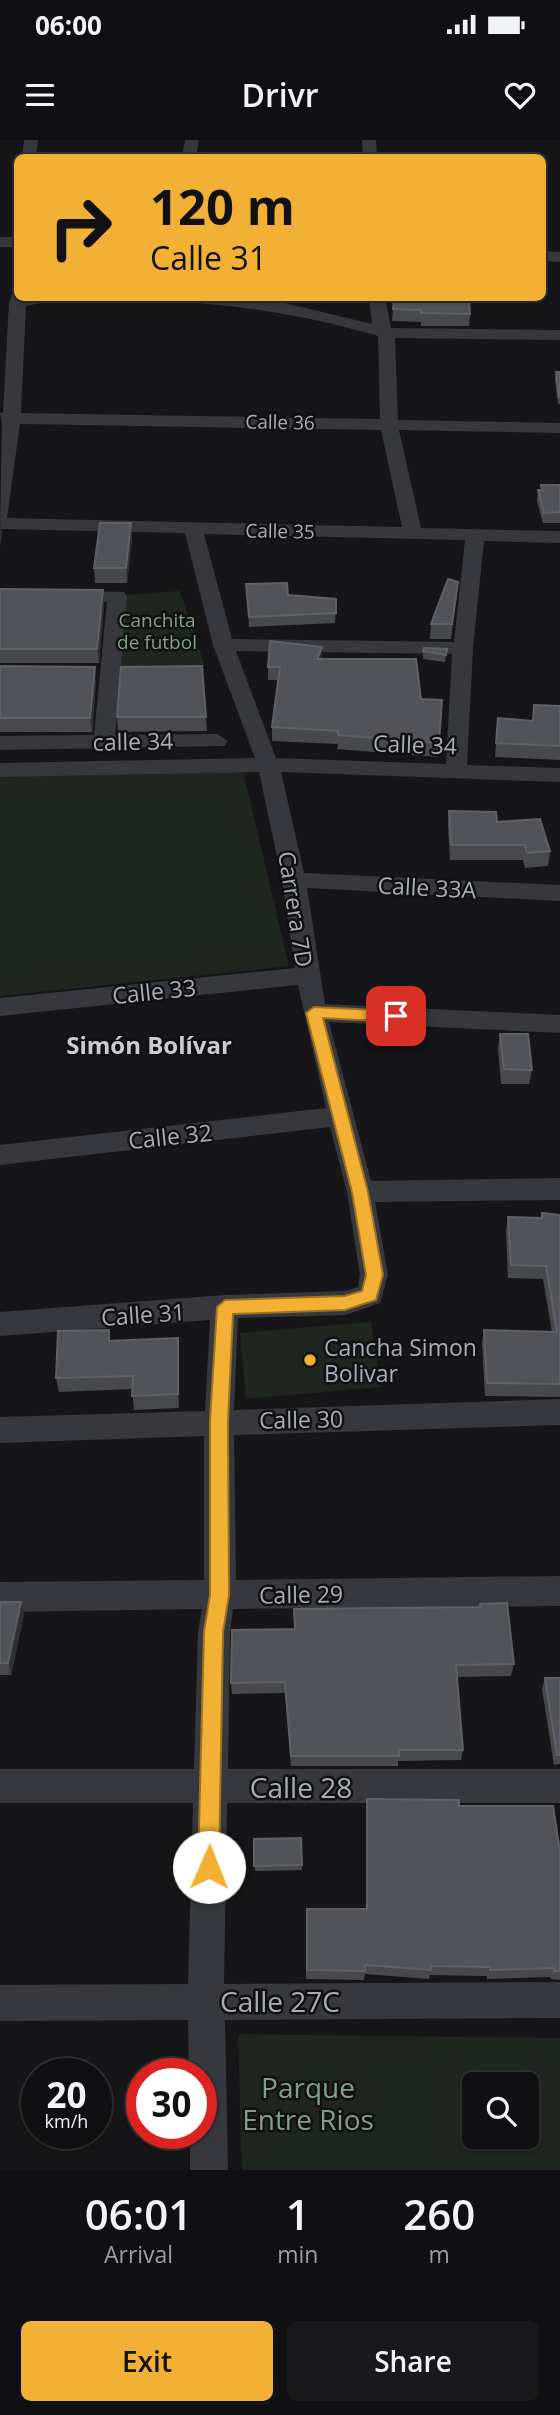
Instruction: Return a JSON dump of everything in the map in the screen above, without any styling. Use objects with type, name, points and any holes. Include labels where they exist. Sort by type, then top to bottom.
[{"type":"street","points":[[0,514],[13,307],[34,301]]},
{"type":"street","points":[[232,301],[268,304],[328,316],[386,333],[560,335]]},
{"type":"street","points":[[377,301],[380,324],[386,333],[388,424],[413,533]]},
{"type":"street","name":"Calle 36","points":[[6,418],[560,428]]},
{"type":"street","name":"Calle 35","points":[[0,523],[560,537]]},
{"type":"street","name":"Carrera 7D","points":[[193,529],[223,645],[268,765],[294,880],[314,1013],[360,1192],[374,1275],[370,1295]]},
{"type":"street","points":[[456,772],[463,649],[475,535]]},
{"type":"street","points":[[0,596],[117,596],[104,743]]},
{"type":"street","points":[[223,645],[463,649]]},
{"type":"street","points":[[87,673],[136,673]]},
{"type":"street","name":"Calle 34","points":[[0,743],[217,741]]},
{"type":"street","name":"calle 34","points":[[0,770],[268,765]]},
{"type":"street","name":"Calle 34","points":[[268,765],[560,775]]},
{"type":"street","name":"Calle 33A","points":[[294,880],[560,893]]},
{"type":"street","name":"Calle 33","points":[[0,1007],[307,975]]},
{"type":"street","points":[[314,1013],[560,1024]]},
{"type":"street","name":"Calle 32","points":[[0,1155],[340,1116]]},
{"type":"street","points":[[360,1192],[560,1189]]},
{"type":"street","name":"Calle 31","points":[[0,1324],[225,1307],[345,1303],[370,1295]]},
{"type":"street","points":[[209,2170],[206,2001],[214,1632],[220,1595],[219,1421],[225,1307]]},
{"type":"street","name":"Calle 30","points":[[0,1430],[560,1412]]},
{"type":"street","name":"Calle 29","points":[[0,1597],[560,1591]]},
{"type":"street","name":"Calle 28","points":[[0,1786],[560,1786]]},
{"type":"street","name":"Calle 27C","points":[[0,2003],[560,2000]]},
{"type":"green space","name":"Canchita de futbol","points":[[180,591],[205,667],[117,667],[124,595]]},
{"type":"green space","points":[[241,762],[289,966],[0,996],[0,763]]},
{"type":"green space","name":"Cancha Simon Bolivar","points":[[371,1322],[381,1387],[246,1399],[240,1333]]},
{"type":"green space","name":"Parque Entre Rios","points":[[238,2034],[560,2038],[560,2170],[242,2170]]},
{"type":"building","points":[[394,301],[469,301],[470,314],[421,313],[421,310],[393,309]]},
{"type":"building","points":[[556,372],[560,372],[560,397],[559,397]]},
{"type":"building","points":[[541,485],[560,485],[560,512],[544,513],[538,490],[542,490]]},
{"type":"building","points":[[100,523],[131,523],[126,568],[94,568]]},
{"type":"building","points":[[448,579],[458,582],[452,624],[431,624]]},
{"type":"building","points":[[287,583],[288,595],[336,599],[336,613],[249,617],[246,584]]},
{"type":"building","points":[[0,589],[103,590],[97,649],[0,649]]},
{"type":"building","points":[[270,641],[322,647],[317,659],[416,659],[421,699],[442,700],[439,743],[338,735],[338,731],[272,727],[280,667],[268,667]]},
{"type":"building","points":[[424,648],[447,649],[446,655],[423,651]]},
{"type":"building","points":[[0,666],[95,667],[90,718],[0,718]]},
{"type":"building","points":[[202,666],[206,717],[117,717],[121,667]]},
{"type":"building","points":[[534,705],[560,706],[560,746],[496,743],[498,718],[533,721]]},
{"type":"building","points":[[449,811],[496,812],[497,822],[540,819],[550,851],[527,853],[525,845],[451,845]]},
{"type":"building","points":[[500,1034],[528,1034],[532,1070],[504,1069]]},
{"type":"building","points":[[542,1213],[560,1215],[560,1384],[487,1383],[484,1330],[557,1332],[546,1266],[511,1265],[508,1217],[542,1218]]},
{"type":"building","points":[[109,1330],[109,1341],[178,1338],[178,1394],[132,1396],[133,1376],[56,1378],[58,1331]]},
{"type":"building","points":[[0,1602],[21,1602],[8,1663],[0,1663]]},
{"type":"building","points":[[507,1603],[514,1664],[456,1665],[463,1750],[399,1750],[399,1756],[291,1756],[285,1682],[231,1683],[232,1630],[295,1629],[294,1609],[480,1607],[480,1604]]},
{"type":"building","points":[[545,1678],[560,1678],[560,1755],[557,1755]]},
{"type":"building","points":[[367,1799],[459,1800],[459,1806],[553,1806],[560,1852],[560,1971],[554,1971],[554,1968],[490,1970],[490,1967],[431,1966],[431,1970],[365,1965],[365,1971],[307,1970],[307,1909],[367,1909]]},
{"type":"building","points":[[301,1838],[302,1865],[254,1866],[254,1839]]},
{"type":"place","name":"Cancha Simon Bolivar","points":[[310,1360]]},
{"type":"district","name":"Simón Bolívar","points":[[149,1044]]},
{"type":"route","points":[[209,1867],[214,1632],[220,1595],[219,1421],[225,1307],[345,1303],[370,1295],[374,1275],[360,1192],[314,1013],[396,1016]]}]
